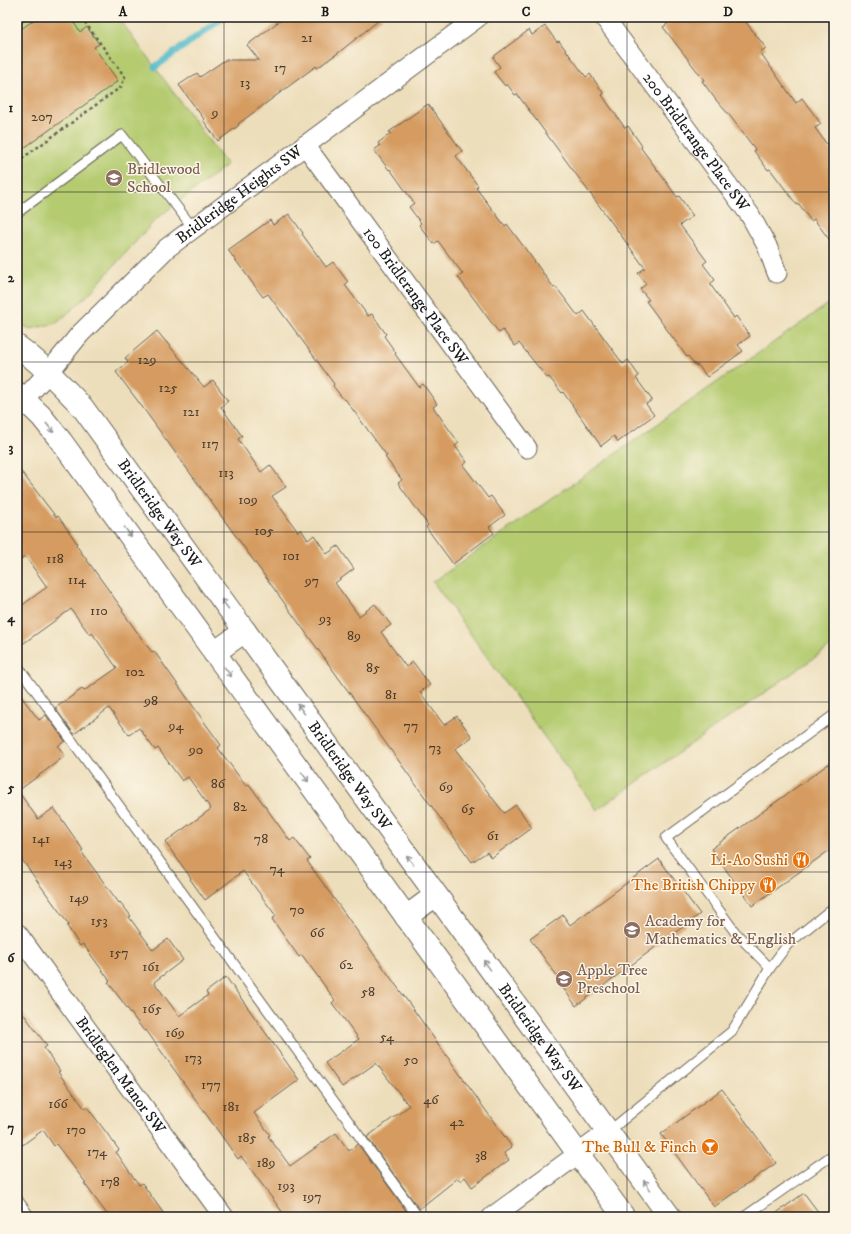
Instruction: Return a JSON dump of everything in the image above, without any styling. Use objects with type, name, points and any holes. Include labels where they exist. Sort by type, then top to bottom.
[{"type":"street","name":"Bridleridge Heights SW","points":[[21,396],[49,372],[80,334],[167,248],[478,17]]},
{"type":"street","name":"200 Bridlerange Place SW","points":[[604,17],[750,215],[767,246],[777,273]]},
{"type":"street","name":"100 Bridlerange Place SW","points":[[304,145],[527,448]]},
{"type":"street","name":"Bridleridge Way SW","points":[[17,346],[60,382],[83,408],[670,1217]]},
{"type":"street","points":[[21,396],[41,416],[61,441],[624,1217]]},
{"type":"street","points":[[214,653],[245,631]]},
{"type":"street","points":[[406,917],[436,895]]},
{"type":"street","name":"Bridleglen Manor SW","points":[[17,933],[224,1217]]},
{"type":"street","points":[[492,1217],[608,1132]]},
{"type":"lane","points":[[17,213],[122,135],[193,228]]},
{"type":"lane","points":[[17,665],[418,1217]]},
{"type":"lane","points":[[770,968],[735,932],[666,838],[834,715]]},
{"type":"lane","points":[[608,1132],[732,1031],[770,968],[788,944],[834,907]]},
{"type":"lane","points":[[744,1217],[834,1154]]},
{"type":"lane","points":[[17,1199],[30,1217]]},
{"type":"path","points":[[17,25],[28,17]]},
{"type":"path","points":[[17,162],[121,87],[125,77],[81,17]]},
{"type":"green space","name":"Bridlewood School","points":[[17,17],[118,17],[227,165],[156,219],[88,295],[57,323],[31,329],[17,323]]},
{"type":"green space","points":[[834,300],[834,644],[597,810],[433,582]]},
{"type":"building","points":[[38,17],[70,17],[80,32],[87,27],[99,44],[94,47],[118,81],[17,153],[17,32]]},
{"type":"building","points":[[285,17],[383,17],[338,53],[317,68],[316,66],[238,124],[239,125],[218,141],[179,85],[197,73],[200,77],[225,60],[259,60],[247,45]]},
{"type":"building","points":[[677,17],[742,17],[766,48],[760,52],[796,103],[802,98],[821,124],[815,128],[834,154],[834,246],[814,219],[811,221],[770,169],[768,170],[754,151],[755,149],[716,100],[702,81],[704,80],[663,27]]},
{"type":"building","points":[[545,26],[557,42],[559,41],[586,77],[590,74],[604,94],[602,95],[625,128],[628,126],[642,146],[641,148],[693,216],[680,225],[707,261],[703,264],[715,280],[710,284],[734,318],[736,316],[750,336],[738,345],[743,351],[707,377],[698,365],[696,366],[688,356],[687,357],[646,301],[649,300],[640,289],[646,284],[638,273],[645,268],[517,94],[515,95],[507,84],[505,86],[494,72],[500,67],[493,57],[529,30],[532,35]]},
{"type":"building","points":[[428,104],[462,151],[456,156],[478,186],[476,188],[505,226],[507,224],[554,288],[556,287],[578,316],[584,311],[623,364],[628,360],[639,376],[636,378],[652,400],[646,404],[654,415],[618,442],[614,436],[601,446],[563,392],[562,393],[549,377],[547,378],[519,343],[515,346],[503,330],[499,333],[458,277],[463,274],[438,241],[434,244],[419,225],[421,223],[409,207],[414,203],[390,169],[389,170],[374,150],[380,146],[378,143],[391,133],[389,132]]},
{"type":"building","points":[[289,214],[326,267],[333,262],[348,282],[345,285],[368,316],[372,314],[386,334],[384,336],[396,353],[395,354],[419,387],[423,384],[437,404],[433,407],[459,443],[455,446],[467,462],[463,465],[488,498],[491,496],[505,515],[489,527],[494,533],[453,564],[426,527],[428,525],[398,483],[402,480],[385,457],[387,456],[345,399],[344,400],[333,386],[334,384],[268,294],[263,297],[228,250],[270,220],[273,225]]},
{"type":"building","points":[[157,331],[204,387],[213,380],[228,401],[221,407],[242,436],[238,439],[261,472],[270,465],[286,487],[272,496],[298,532],[301,529],[308,540],[314,535],[327,554],[338,546],[354,569],[335,583],[359,616],[375,604],[391,625],[381,632],[406,667],[413,662],[430,685],[420,692],[444,725],[457,716],[472,737],[455,749],[504,813],[516,805],[532,828],[491,858],[487,852],[472,862],[116,372],[128,362],[125,358]]},
{"type":"building","points":[[17,466],[56,517],[58,516],[77,543],[76,545],[123,610],[122,611],[147,646],[152,652],[154,651],[221,745],[218,748],[246,786],[249,784],[290,841],[294,838],[310,859],[307,861],[512,1147],[504,1153],[509,1160],[472,1187],[465,1177],[460,1181],[458,1178],[419,1209],[367,1137],[409,1106],[376,1063],[342,1087],[325,1063],[359,1039],[332,1003],[335,1000],[302,955],[299,957],[272,919],[276,916],[243,871],[205,900],[165,842],[211,809],[188,777],[182,781],[158,748],[155,750],[139,728],[129,735],[109,708],[74,734],[55,708],[82,689],[84,691],[117,668],[92,633],[90,635],[71,609],[17,648],[17,609],[47,587],[25,556],[17,562]]},
{"type":"building","points":[[17,691],[39,720],[46,715],[65,741],[58,746],[65,756],[18,791],[38,819],[54,808],[83,850],[81,851],[119,903],[120,902],[131,916],[129,917],[153,950],[168,939],[183,960],[154,982],[179,1016],[208,995],[206,992],[226,977],[299,1080],[254,1113],[270,1135],[268,1136],[290,1166],[336,1133],[349,1151],[358,1144],[410,1216],[286,1217],[241,1156],[238,1159],[146,1030],[144,1031],[108,982],[110,981],[83,944],[80,946],[67,926],[69,925],[17,853]]},
{"type":"building","points":[[834,760],[834,847],[752,906],[711,849]]},
{"type":"building","points":[[659,859],[700,914],[576,1006],[559,982],[561,981],[530,939],[563,915],[570,925]]},
{"type":"building","points":[[17,1005],[47,1046],[44,1048],[60,1071],[58,1072],[85,1109],[87,1107],[106,1132],[119,1150],[116,1152],[139,1185],[142,1183],[166,1217],[109,1217],[84,1183],[86,1183],[56,1144],[54,1146],[43,1130],[17,1149]]},
{"type":"building","points":[[722,1089],[776,1163],[714,1207],[661,1134]]},
{"type":"building","points":[[804,1193],[822,1217],[771,1217]]},
{"type":"waterway","points":[[155,67],[224,17]]},
{"type":"place","name":"Bridlewood School","points":[[114,178]]},
{"type":"place","name":"Li-Ao Sushi","points":[[801,860]]},
{"type":"place","name":"The British Chippy","points":[[768,885]]},
{"type":"place","name":"Academy for Mathematics & English","points":[[632,930]]},
{"type":"place","name":"Apple Tree Preschool","points":[[564,979]]},
{"type":"place","name":"The Bull & Finch","points":[[710,1147]]}]
